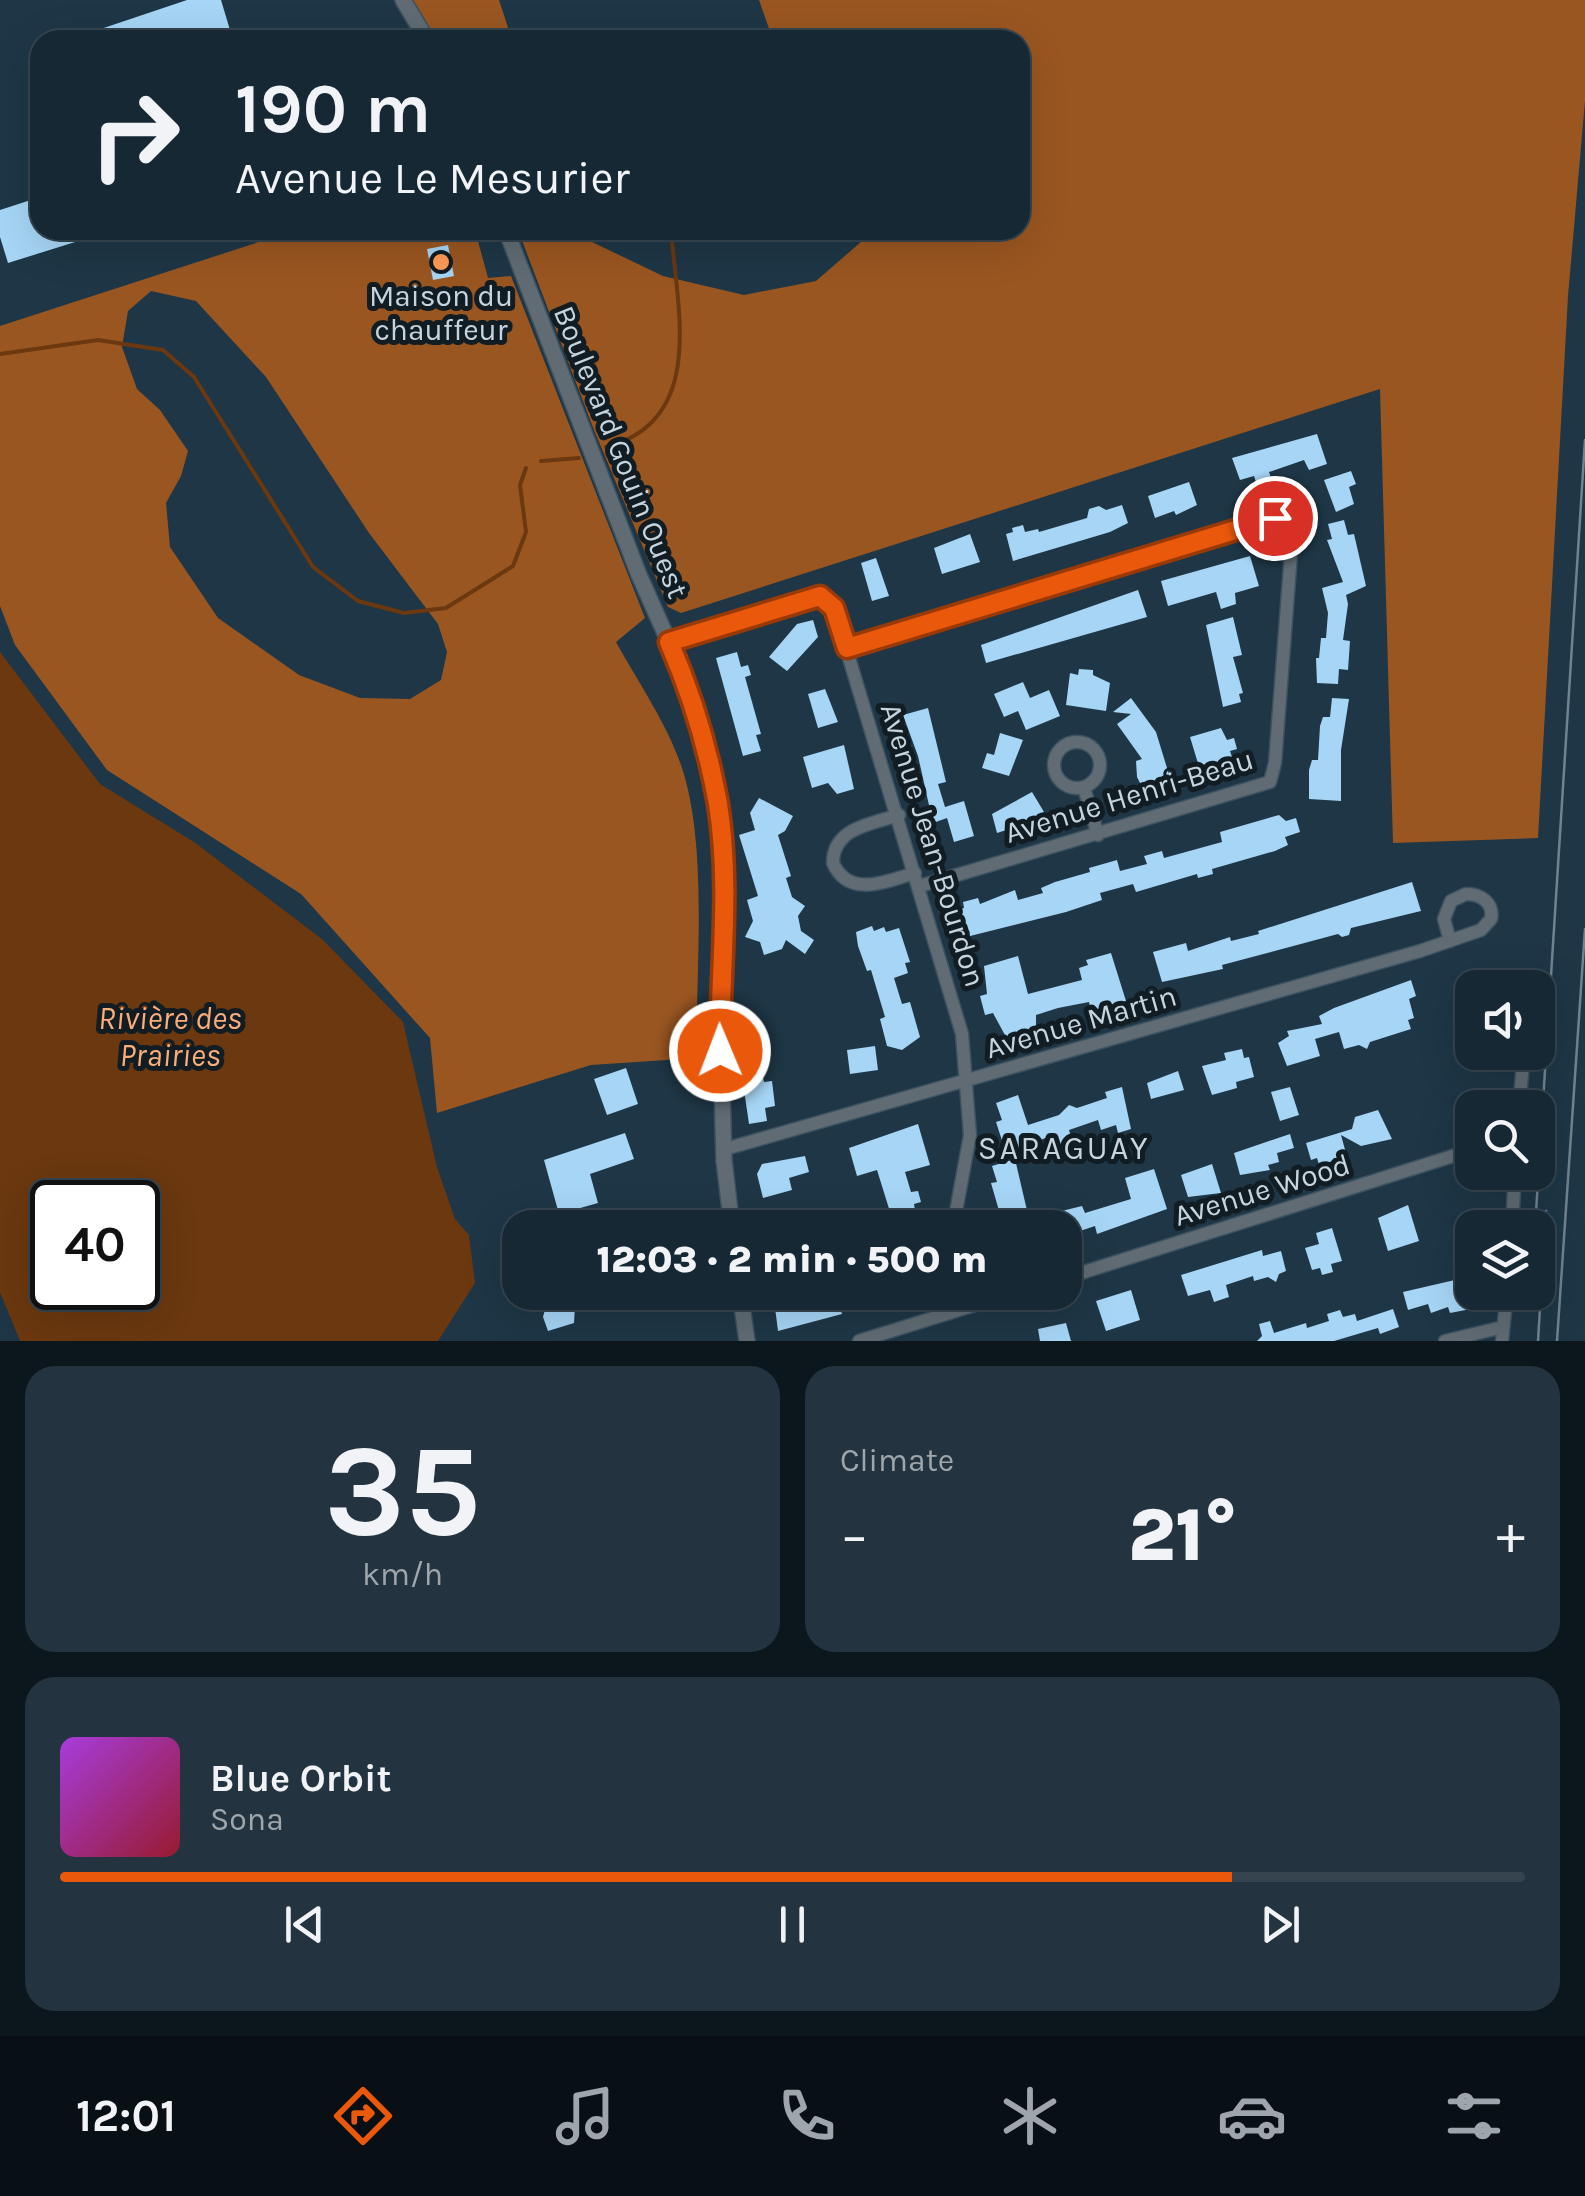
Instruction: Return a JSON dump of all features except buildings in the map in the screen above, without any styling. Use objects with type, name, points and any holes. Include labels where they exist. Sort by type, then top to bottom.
[{"type":"street","points":[[403,0],[420,30]]},
{"type":"street","name":"Boulevard Gouin Ouest","points":[[509,240],[704,737],[719,818],[725,1149],[730,1210]]},
{"type":"street","name":"Avenue Henri-Beau","points":[[847,648],[1262,520],[1286,519],[1293,527],[1271,780],[1264,786],[1098,835],[918,879],[861,886],[846,882],[833,864],[835,848],[844,836],[898,816]]},
{"type":"street","name":"Avenue Jean-Bourdon","points":[[669,642],[808,598],[828,600],[847,648],[958,1014],[968,1081],[970,1135],[956,1210]]},
{"type":"street","points":[[1084,788],[1098,835]]},
{"type":"street","name":"Avenue Martin","points":[[725,1149],[1450,941]]},
{"type":"street","name":"Avenue Wood","points":[[1082,1273],[1455,1155]]},
{"type":"street","points":[[743,1310],[748,1341]]},
{"type":"street","points":[[858,1341],[960,1310]]},
{"type":"street","points":[[1445,1341],[1503,1334]]},
{"type":"shaded area","points":[[413,0],[499,0],[509,30],[430,30]]},
{"type":"shaded area","points":[[759,0],[1585,0],[1585,101],[1568,296],[1538,838],[1393,843],[1380,389],[681,613],[668,607],[594,430],[522,240],[588,240],[663,276],[744,295],[816,281],[862,240],[1030,240],[1030,30],[770,30]]},
{"type":"shaded area","points":[[265,240],[478,240],[488,278],[511,276],[645,618],[616,642],[668,733],[690,798],[698,871],[697,1058],[591,1065],[437,1113],[430,1038],[301,894],[107,770],[15,645],[0,606],[0,326]],"holes":[[[151,291],[196,301],[266,377],[369,533],[438,624],[447,652],[441,680],[410,699],[360,698],[299,675],[218,618],[170,547],[166,503],[181,476],[188,451],[160,410],[137,389],[122,347],[128,311]]]},
{"type":"water","name":"Rivière des Prairies","points":[[0,652],[100,784],[194,842],[322,939],[403,1022],[437,1167],[455,1219],[469,1235],[475,1283],[438,1341],[20,1341],[0,1292]]},
{"type":"waterway","points":[[606,447],[638,433],[660,413],[673,388],[680,327],[672,240]]},
{"type":"waterway","points":[[0,354],[98,340],[163,350],[194,377],[313,567],[358,601],[404,613],[446,608],[513,566],[526,532],[520,485],[526,468]]},
{"type":"waterway","points":[[541,461],[579,458]]},
{"type":"tram line","points":[[1536,1210],[1585,440]]},
{"type":"tram line","points":[[1557,1341],[1585,929]]},
{"type":"tram line","points":[[1538,1341],[1540,1310]]},
{"type":"place","name":"Maison du chauffeur","points":[[441,262]]},
{"type":"district","name":"SARAGUAY","points":[[1064,1148]]},
{"type":"route","points":[[720,1051],[722,888],[718,804],[704,737],[669,642],[820,596],[834,608],[847,648],[1275,518]]}]
